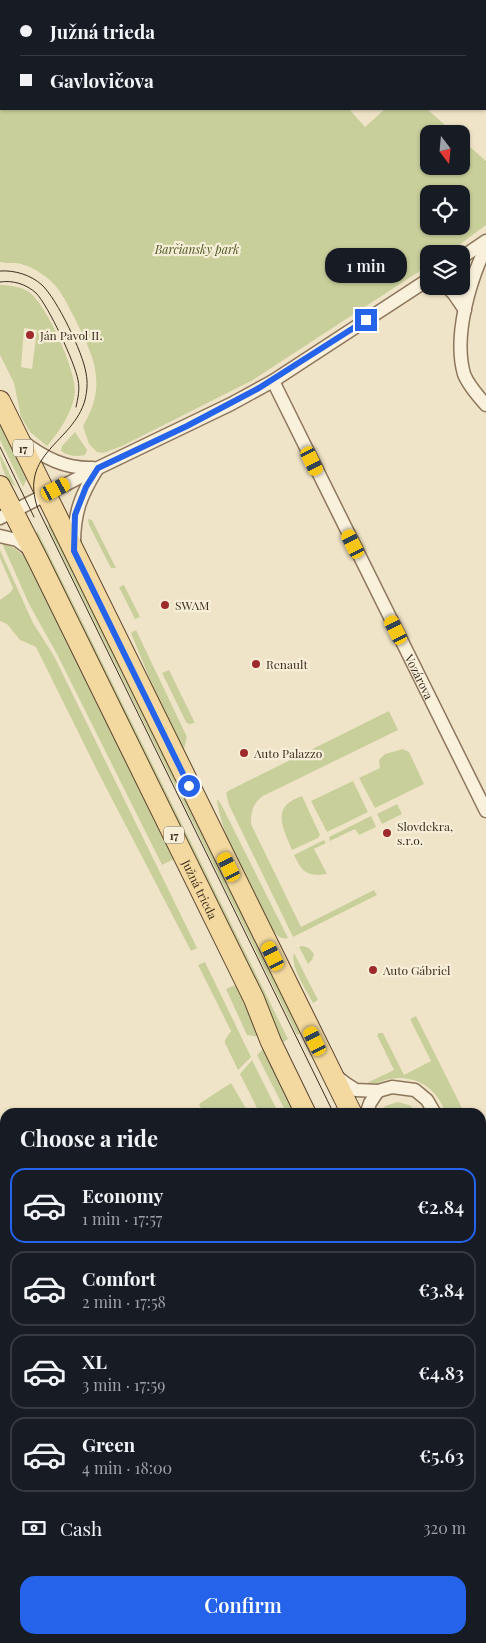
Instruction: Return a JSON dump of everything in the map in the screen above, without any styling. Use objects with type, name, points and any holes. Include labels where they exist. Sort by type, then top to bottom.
[{"type":"main road","name":"17","points":[[0,401],[286,984],[349,1108]]},
{"type":"main road","name":"17","points":[[0,486],[7,515],[38,560]]},
{"type":"main road","name":"Južná trieda","points":[[38,560],[254,999],[271,1042],[303,1108]]},
{"type":"street","points":[[470,252],[486,241]]},
{"type":"street","points":[[486,247],[478,264],[465,310],[461,336],[461,362],[468,381],[486,405]]},
{"type":"street","points":[[7,515],[273,381],[420,285]]},
{"type":"street","points":[[455,295],[465,310]]},
{"type":"street","name":"Vozárova","points":[[273,381],[486,811]]},
{"type":"street","points":[[18,438],[31,448],[56,462],[80,468],[98,468]]},
{"type":"street","points":[[74,551],[75,515],[86,487],[98,468]]},
{"type":"street","points":[[0,536],[10,538],[25,545],[38,560]]},
{"type":"street","points":[[330,1071],[351,1088],[378,1091],[392,1086],[415,1090],[428,1100],[432,1108]]},
{"type":"street","points":[[368,1108],[378,1091]]},
{"type":"green space","name":"Barčiansky park","points":[[0,110],[350,110],[365,127],[384,110],[428,110],[445,125],[420,125],[420,175],[470,175],[470,147],[486,161],[486,225],[459,245],[420,245],[420,271],[253,380],[122,446],[103,453],[97,452],[89,444],[83,426],[91,411],[96,384],[92,358],[87,345],[59,290],[43,274],[27,266],[0,262]]},
{"type":"green space","points":[[0,285],[8,285],[29,292],[36,299],[52,324],[71,369],[75,392],[74,399],[69,413],[57,434],[47,446],[30,432],[21,417],[14,383],[0,355]],"holes":[[[24,328],[37,330],[32,369],[21,367]]]},
{"type":"green space","points":[[0,419],[27,475],[23,487],[0,440]]},
{"type":"green space","points":[[75,432],[87,450],[85,455],[73,456],[61,451],[62,446]]},
{"type":"green space","points":[[0,454],[16,487],[4,473]]},
{"type":"green space","points":[[88,519],[92,520],[116,568],[111,568],[89,525]]},
{"type":"green space","points":[[47,525],[52,527],[303,1032],[297,1035]]},
{"type":"green space","points":[[37,530],[288,1039],[282,1043],[314,1108],[312,1108],[36,536]]},
{"type":"green space","points":[[2,543],[14,548],[28,559],[176,858],[162,865],[58,656],[29,604]]},
{"type":"green space","points":[[0,550],[33,623],[54,656],[197,948],[191,951],[98,772],[36,647],[20,640],[7,624],[0,621],[0,600],[11,592],[13,588],[0,558]]},
{"type":"green space","points":[[124,585],[140,617],[135,619],[119,587]]},
{"type":"green space","points":[[136,630],[187,737],[184,749],[209,802],[208,806],[164,714],[131,633]]},
{"type":"green space","points":[[169,670],[195,723],[189,724],[186,722],[162,673]]},
{"type":"green space","points":[[389,711],[398,730],[263,796],[253,808],[251,824],[301,927],[374,890],[377,895],[293,937],[229,805],[226,793]]},
{"type":"green space","points":[[403,749],[409,752],[424,784],[375,808],[359,778],[380,768],[379,760],[385,754]]},
{"type":"green space","points":[[353,781],[368,812],[327,832],[311,801]]},
{"type":"green space","points":[[302,796],[320,835],[318,838],[292,850],[283,826],[282,812],[292,801]]},
{"type":"green space","points":[[217,800],[221,804],[288,938],[279,937],[259,910],[240,871],[224,830]]},
{"type":"green space","points":[[397,804],[402,814],[382,824],[377,814]]},
{"type":"green space","points":[[371,816],[376,827],[359,835],[355,829],[330,841],[329,837]]},
{"type":"green space","points":[[324,840],[326,843],[314,849],[327,874],[310,874],[300,866],[294,855]]},
{"type":"green space","points":[[299,947],[309,948],[314,954],[308,964]]},
{"type":"green space","points":[[294,953],[318,1000],[313,1003],[294,965]]},
{"type":"green space","points":[[205,962],[251,1057],[238,1070],[225,1043],[231,1031],[198,965]]},
{"type":"green space","points":[[238,984],[261,1037],[247,1035],[226,989]]},
{"type":"green space","points":[[416,1016],[462,1108],[444,1108],[437,1096],[417,1081],[399,1078],[373,1084],[367,1083],[394,1070],[377,1035],[379,1033],[383,1033],[404,1075],[431,1061],[410,1019]]},
{"type":"green space","points":[[265,1047],[295,1108],[284,1108],[257,1055]]},
{"type":"green space","points":[[252,1060],[276,1108],[257,1108],[240,1074]]},
{"type":"green space","points":[[231,1083],[246,1108],[201,1108],[199,1104]]},
{"type":"green space","points":[[398,1102],[412,1108],[384,1108]]},
{"type":"tram line","points":[[0,271],[17,272],[28,276],[38,281],[48,292],[75,340],[87,377],[86,397],[79,415],[49,450],[35,474],[34,490],[38,509],[331,1108]]},
{"type":"tram line","points":[[0,282],[14,282],[24,285],[41,299],[60,335],[76,372],[79,387],[76,407]]},
{"type":"tram line","points":[[0,447],[34,517]]},
{"type":"place","name":"Ján Pavol II.","points":[[30,335]]},
{"type":"place","name":"SWAM","points":[[165,605]]},
{"type":"place","name":"Renault","points":[[256,664]]},
{"type":"place","name":"Auto Palazzo","points":[[244,753]]},
{"type":"place","name":"Slovdekra, s.r.o.","points":[[387,833]]},
{"type":"place","name":"Auto Gábriel","points":[[373,970]]},
{"type":"route","points":[[189,786],[74,551],[74,523],[80,499],[98,468],[187,426],[273,381],[366,320]]}]
